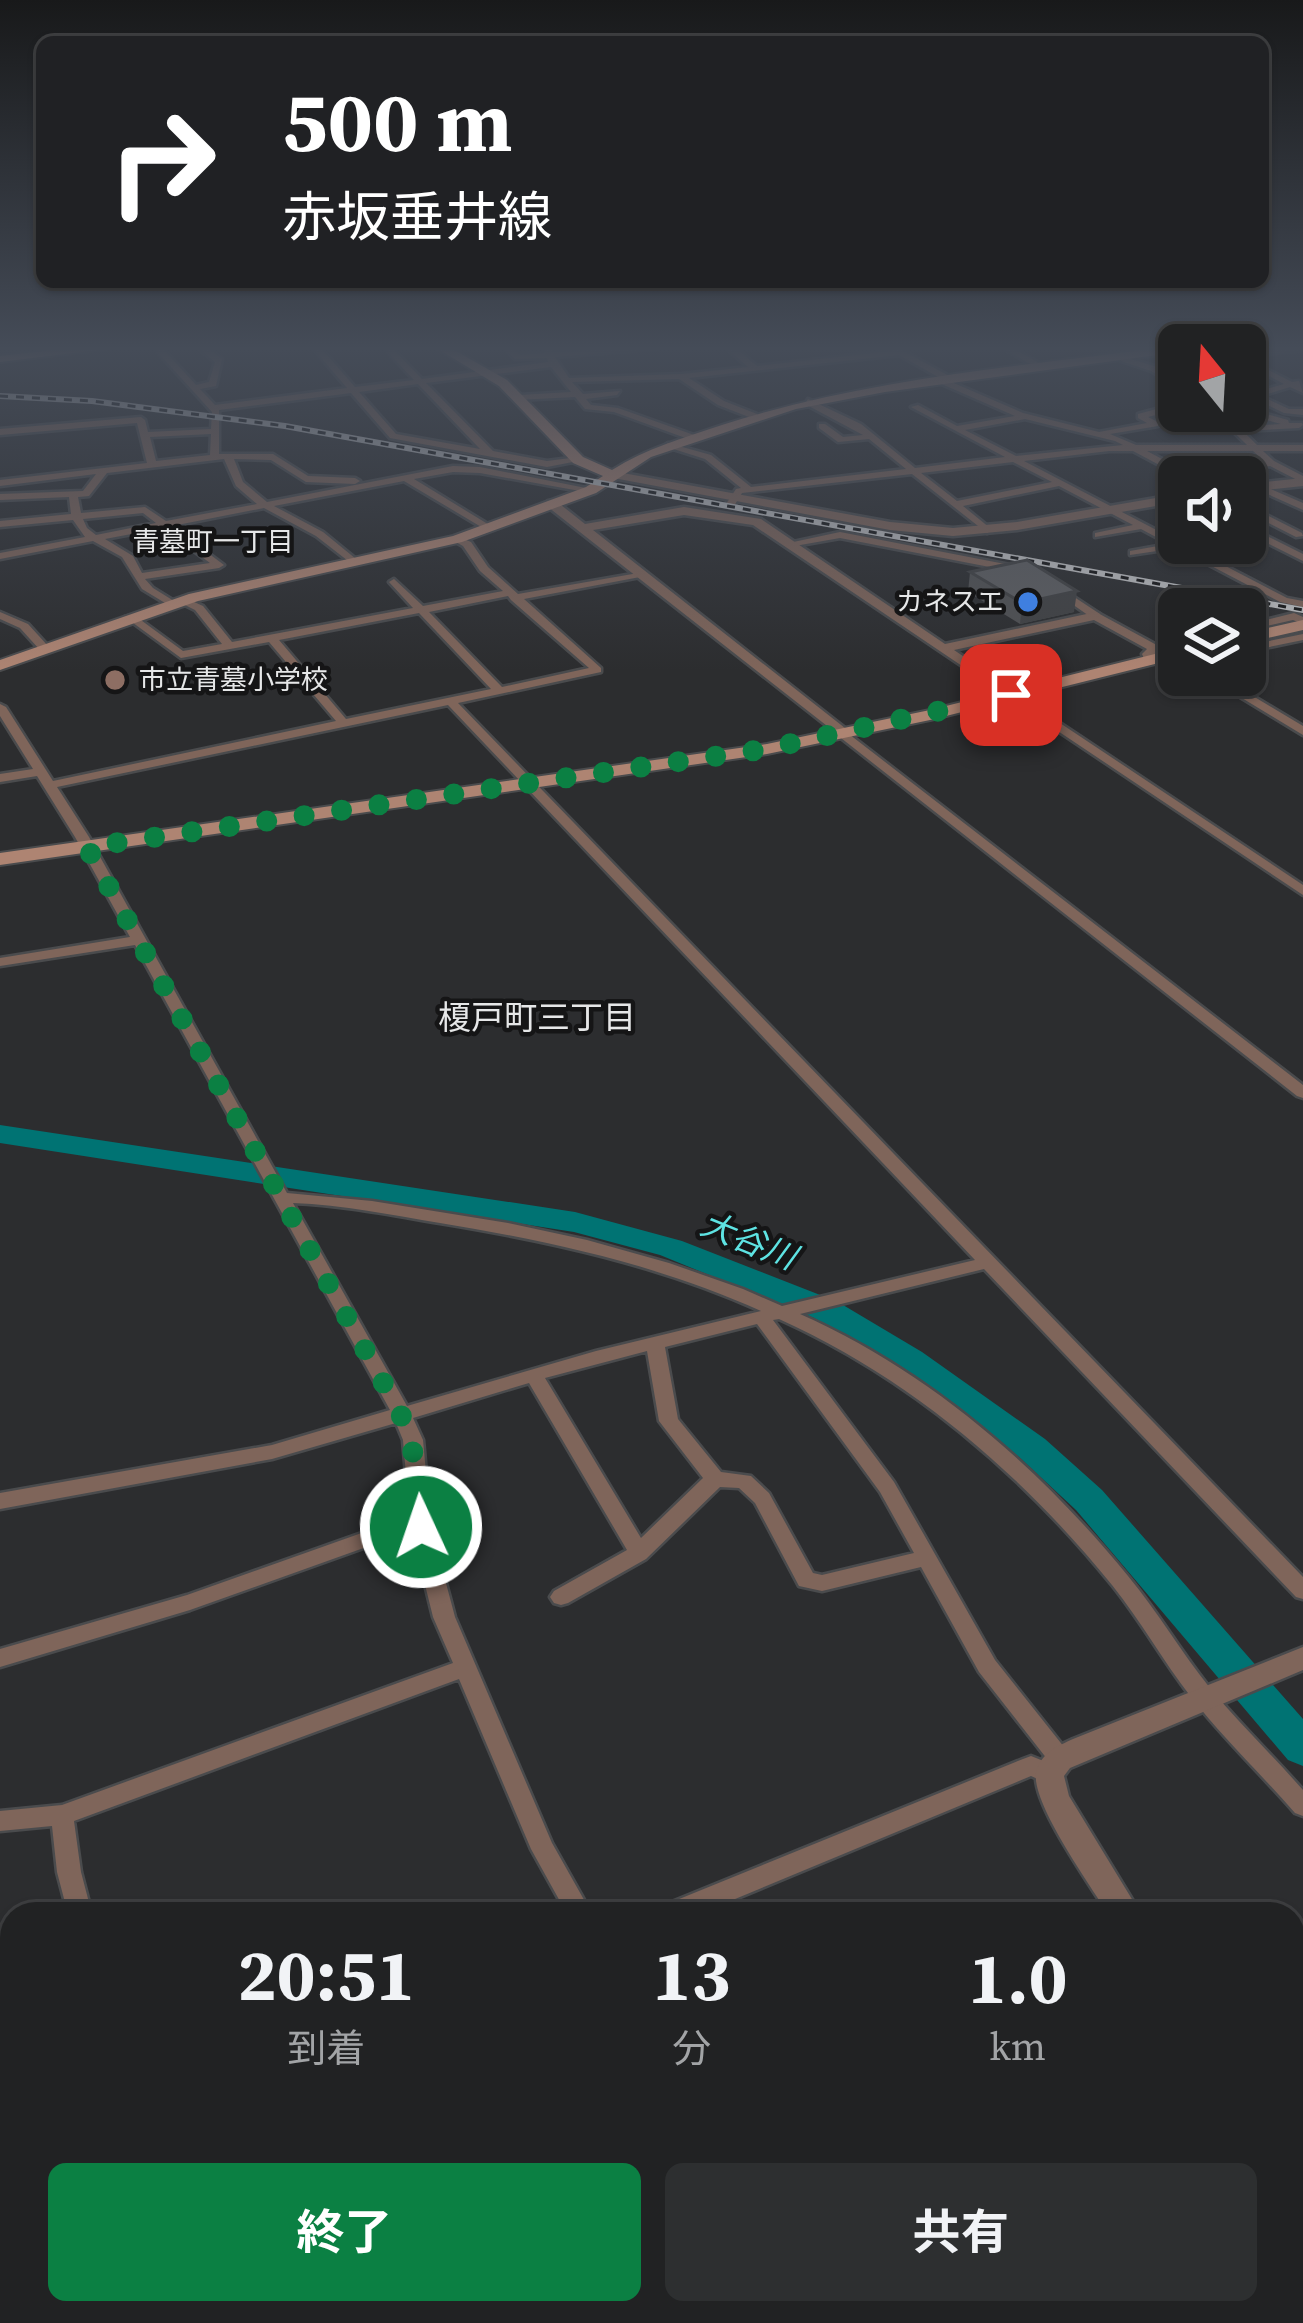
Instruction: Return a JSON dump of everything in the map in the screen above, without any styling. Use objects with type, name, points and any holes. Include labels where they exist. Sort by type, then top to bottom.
[{"type":"main road","points":[[573,454],[612,475]]},
{"type":"main road","points":[[0,665],[177,602],[458,539],[591,490],[652,454]]},
{"type":"main road","points":[[1266,632],[1301,621]]},
{"type":"main road","points":[[0,859],[845,735],[1158,655]]},
{"type":"street","points":[[150,454],[152,464]]},
{"type":"street","points":[[487,454],[548,464],[578,460]]},
{"type":"street","points":[[699,454],[749,490]]},
{"type":"street","points":[[896,454],[987,530]]},
{"type":"street","points":[[1008,454],[1158,534]]},
{"type":"street","points":[[583,529],[731,506],[749,490],[1058,454]]},
{"type":"street","points":[[1104,454],[1118,464]]},
{"type":"street","points":[[1265,454],[1271,463],[1303,480],[1266,485]]},
{"type":"street","points":[[0,483],[214,456],[273,458],[306,479],[373,484]]},
{"type":"street","points":[[229,458],[230,471],[242,488],[315,531],[352,562]]},
{"type":"street","points":[[1266,464],[1271,463]]},
{"type":"street","points":[[0,497],[86,494],[105,469]]},
{"type":"street","points":[[0,556],[405,478],[480,470],[591,490]]},
{"type":"street","points":[[612,475],[731,506],[909,528],[987,530],[1158,501]]},
{"type":"street","points":[[405,478],[488,528]]},
{"type":"street","points":[[956,504],[1061,483]]},
{"type":"street","points":[[1266,493],[1303,507]]},
{"type":"street","points":[[73,496],[75,515],[85,535],[124,553],[136,565],[139,578],[177,602],[199,608],[229,646]]},
{"type":"street","points":[[552,505],[1303,1093]]},
{"type":"street","points":[[731,506],[1303,891]]},
{"type":"street","points":[[0,524],[145,509],[219,566],[139,578]]},
{"type":"street","points":[[1266,517],[1299,535]]},
{"type":"street","points":[[1098,535],[1143,526]]},
{"type":"street","points":[[789,544],[840,535],[1020,567],[1154,655],[1158,653]]},
{"type":"street","points":[[0,778],[46,778],[452,703],[597,670],[513,596],[458,539]]},
{"type":"street","points":[[1266,539],[1303,558]]},
{"type":"street","points":[[1134,553],[1158,548]]},
{"type":"street","points":[[1216,564],[1284,600],[1303,604]]},
{"type":"street","points":[[130,617],[182,655],[640,574]]},
{"type":"street","points":[[394,582],[501,692]]},
{"type":"street","points":[[0,615],[24,626],[44,648]]},
{"type":"street","points":[[944,647],[1096,616]]},
{"type":"street","points":[[1266,625],[1301,621]]},
{"type":"street","points":[[0,628],[24,626]]},
{"type":"street","points":[[1266,645],[1303,637]]},
{"type":"street","points":[[272,638],[344,724]]},
{"type":"street","points":[[1245,696],[1303,731]]},
{"type":"street","points":[[452,703],[1303,1591]]},
{"type":"street","points":[[2,712],[140,940],[413,1440],[421,1527],[444,1618],[543,1850],[573,1902]]},
{"type":"street","points":[[0,962],[140,940]]},
{"type":"street","points":[[280,1194],[529,1230],[710,1279],[860,1353],[930,1397],[1010,1462],[1079,1533],[1303,1806]]},
{"type":"street","points":[[0,1501],[272,1452],[655,1342],[986,1263]]},
{"type":"street","points":[[776,1314],[887,1487],[987,1666],[1054,1766],[1054,1799],[1118,1902]]},
{"type":"street","points":[[655,1342],[669,1421],[715,1479],[744,1481],[763,1498],[806,1580],[822,1583],[927,1558]]},
{"type":"street","points":[[534,1375],[639,1553]]},
{"type":"street","points":[[561,1598],[639,1553],[715,1479]]},
{"type":"street","points":[[0,1658],[190,1602],[351,1544],[421,1527]]},
{"type":"street","points":[[700,1902],[1031,1766],[1054,1766],[1303,1658]]},
{"type":"street","points":[[0,1821],[62,1815],[466,1666]]},
{"type":"street","points":[[62,1815],[77,1902]]},
{"type":"building","points":[[1027,560],[1077,591],[1022,603],[970,572]]},
{"type":"waterway","name":"大谷川","points":[[0,1134],[575,1222],[671,1248],[826,1310],[910,1360],[1032,1448],[1089,1500],[1303,1748]]},
{"type":"railway","points":[[442,454],[1303,610]]},
{"type":"place","name":"カネスエ","points":[[1028,602]]},
{"type":"place","name":"市立青墓小学校","points":[[115,680]]},
{"type":"district","name":"青墓町一丁目","points":[[213,542]]},
{"type":"district","name":"榎戸町三丁目","points":[[537,1017]]},
{"type":"route","points":[[421,1527],[413,1440],[400,1413],[87,847],[766,749],[1011,695]]}]
